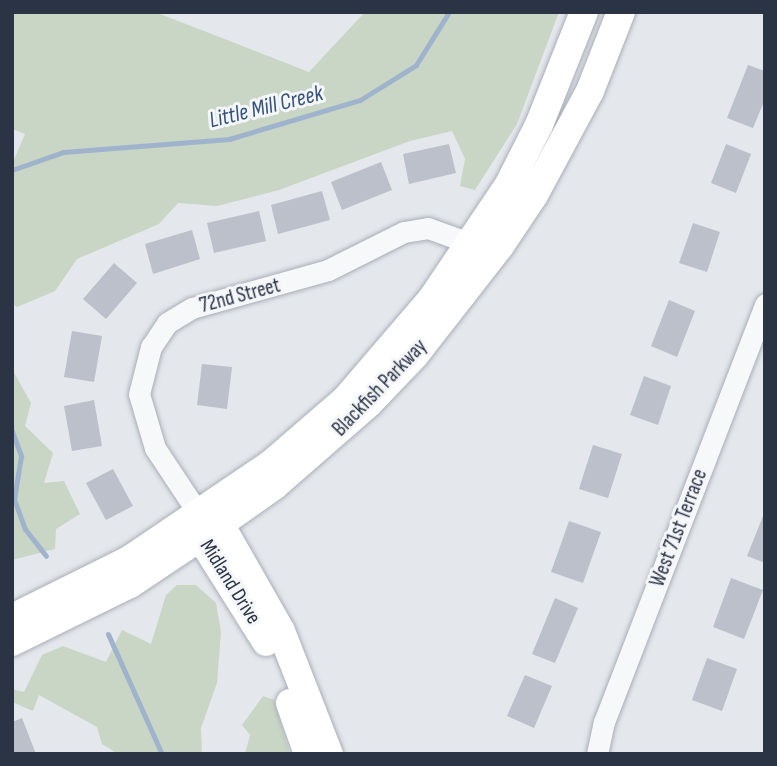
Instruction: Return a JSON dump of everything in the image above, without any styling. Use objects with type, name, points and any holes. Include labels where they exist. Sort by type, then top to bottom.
[{"type":"main road","name":"Blackfish Parkway","points":[[12,618],[206,525],[346,399],[390,351],[472,244],[539,125],[584,12]]},
{"type":"main road","name":"Blackfish Parkway","points":[[12,642],[130,584],[206,525],[319,449],[415,355],[534,195],[590,91],[621,12]]},
{"type":"main road","name":"Midland Drive","points":[[206,525],[270,651],[308,754]]},
{"type":"main road","name":"Midland Drive","points":[[206,525],[281,631],[329,754]]},
{"type":"street","name":"72nd Street","points":[[206,525],[155,449],[139,394],[151,347],[167,323],[192,308],[328,270],[404,232],[439,230],[472,244]]},
{"type":"street","name":"West 71st Terrace","points":[[597,754],[604,722],[765,304]]},
{"type":"green space","points":[[12,12],[155,12],[309,72],[365,12],[559,12],[517,124],[475,190],[460,186],[465,159],[452,131],[410,141],[279,190],[217,206],[178,203],[159,224],[77,259],[55,291],[17,307],[12,304],[12,164],[25,134],[12,129]]},
{"type":"green space","points":[[12,369],[31,403],[25,426],[53,453],[44,483],[64,481],[80,514],[56,529],[55,549],[12,560]]},
{"type":"green space","points":[[177,585],[196,585],[216,603],[221,632],[217,683],[201,728],[202,754],[118,754],[102,744],[97,727],[39,695],[33,711],[12,702],[12,689],[24,692],[42,655],[63,646],[106,662],[122,630],[151,644],[166,595]]},
{"type":"green space","points":[[263,696],[274,700],[290,754],[245,754],[250,735],[242,725]]},
{"type":"building","points":[[748,65],[765,71],[765,99],[753,128],[727,118]]},
{"type":"building","points":[[449,144],[456,173],[409,184],[403,154]]},
{"type":"building","points":[[726,144],[751,154],[736,193],[711,183]]},
{"type":"building","points":[[381,162],[392,190],[342,210],[331,182]]},
{"type":"building","points":[[322,191],[330,220],[278,234],[271,205]]},
{"type":"building","points":[[259,211],[266,241],[214,253],[207,223]]},
{"type":"building","points":[[693,223],[720,232],[707,272],[679,263]]},
{"type":"building","points":[[192,230],[200,259],[153,274],[145,244]]},
{"type":"building","points":[[114,263],[137,283],[106,319],[83,299]]},
{"type":"building","points":[[669,300],[695,311],[677,357],[651,346]]},
{"type":"building","points":[[72,331],[102,336],[94,382],[64,377]]},
{"type":"building","points":[[202,364],[232,367],[227,409],[197,405]]},
{"type":"building","points":[[644,376],[671,386],[658,425],[630,415]]},
{"type":"building","points":[[94,400],[102,446],[72,451],[64,406]]},
{"type":"building","points":[[593,445],[622,454],[608,498],[579,489]]},
{"type":"building","points":[[113,469],[133,506],[106,520],[86,483]]},
{"type":"building","points":[[765,511],[765,563],[747,556]]},
{"type":"building","points":[[569,521],[601,532],[583,583],[551,572]]},
{"type":"building","points":[[731,578],[763,590],[744,639],[713,627]]},
{"type":"building","points":[[555,598],[578,608],[555,663],[532,654]]},
{"type":"building","points":[[707,658],[737,669],[722,711],[692,700]]},
{"type":"building","points":[[525,675],[552,686],[534,728],[507,716]]},
{"type":"building","points":[[22,718],[36,754],[12,754],[12,722]]},
{"type":"waterway","name":"Little Mill Creek","points":[[12,170],[63,152],[229,139],[360,100],[416,65],[449,12]]},
{"type":"waterway","points":[[12,431],[21,456],[14,499],[25,529],[46,556]]},
{"type":"waterway","points":[[108,634],[162,754]]}]
